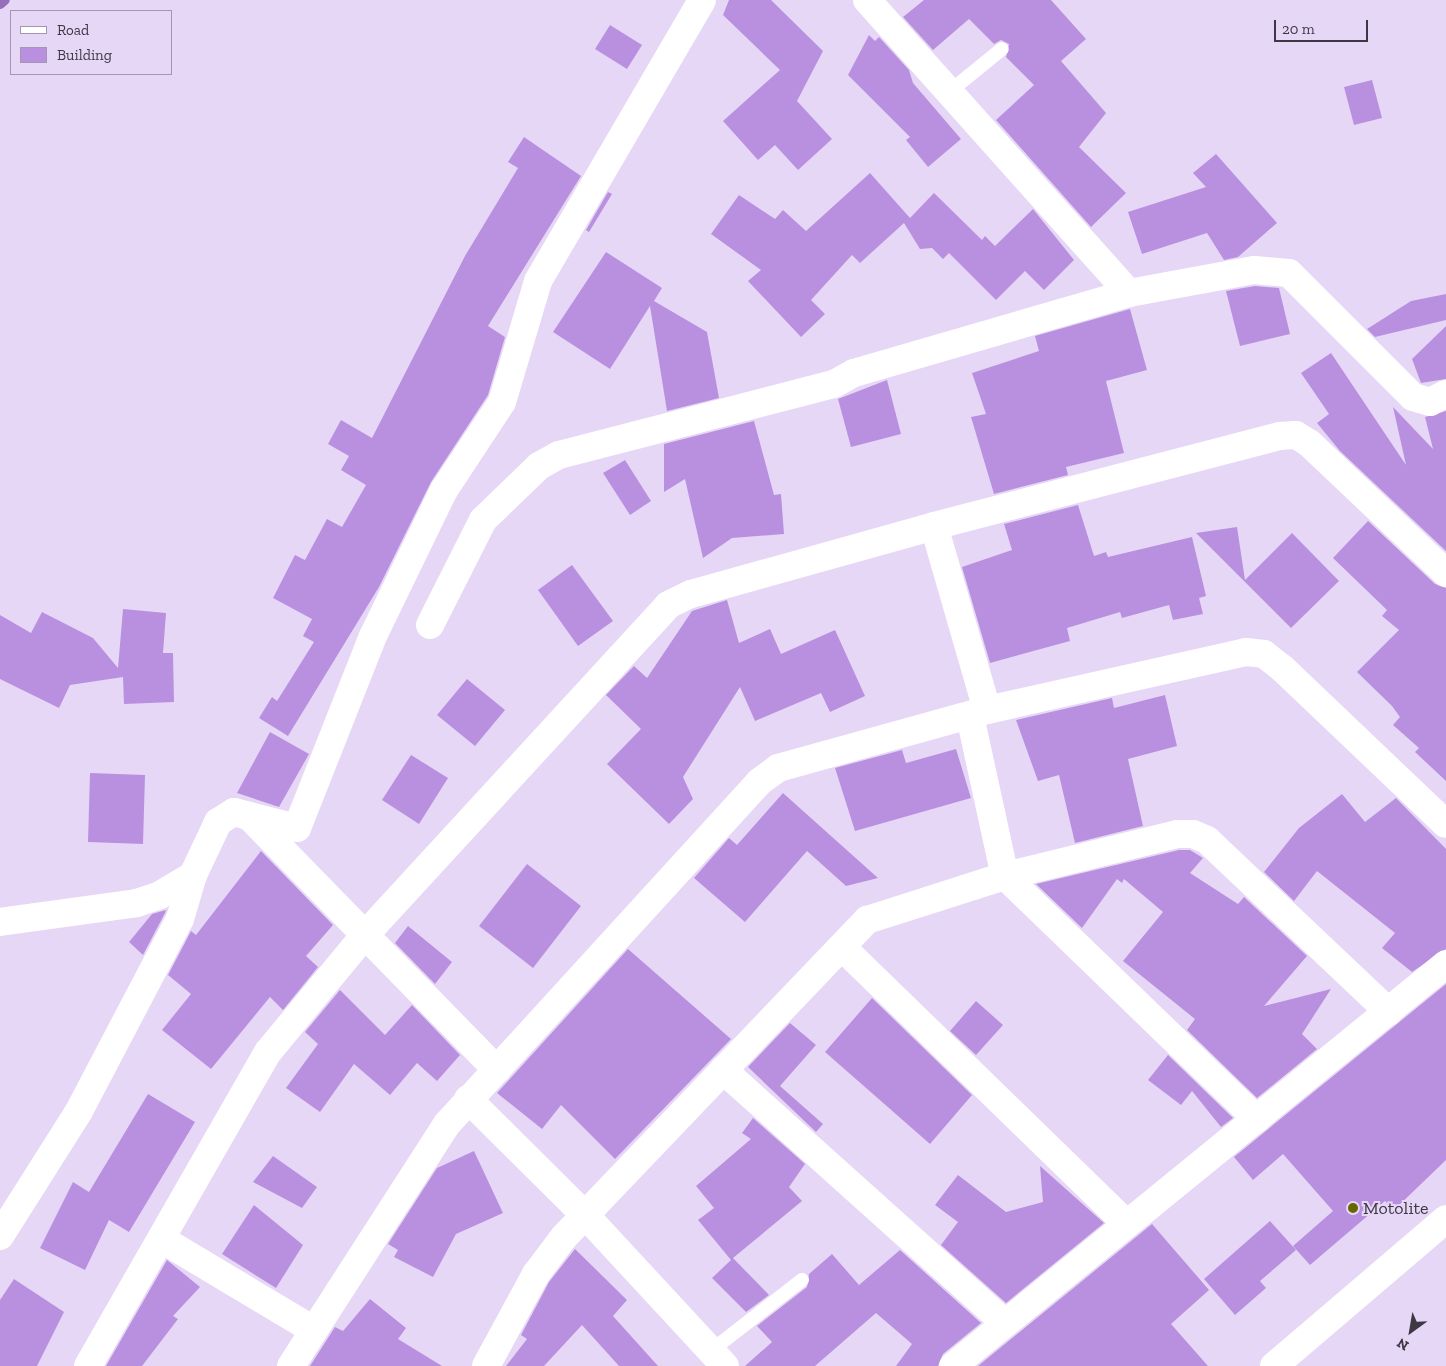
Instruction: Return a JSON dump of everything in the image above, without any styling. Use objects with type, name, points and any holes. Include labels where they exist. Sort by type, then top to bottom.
[{"type":"main road","points":[[0,1236],[79,1111],[180,919],[193,875],[218,822],[234,812],[297,828],[377,628],[444,490],[502,402],[538,281],[702,0]]},
{"type":"main road","points":[[867,0],[1129,293]]},
{"type":"main road","points":[[430,625],[482,520],[539,466],[559,455],[834,384],[854,373],[1129,293],[1254,270],[1290,273],[1413,397],[1430,402],[1446,394]]},
{"type":"main road","points":[[88,1366],[163,1240],[268,1052],[364,936],[668,606],[691,594],[934,526],[1280,436],[1296,436],[1446,573]]},
{"type":"main road","points":[[934,526],[978,713],[1005,876],[1257,1119]]},
{"type":"main road","points":[[291,1366],[312,1329],[468,1099],[497,1070],[759,782],[778,768],[850,745],[978,713],[1246,652],[1264,654],[1446,824]]},
{"type":"main road","points":[[234,812],[249,816],[364,936],[497,1070]]},
{"type":"main road","points":[[486,1366],[536,1274],[723,1070],[844,949],[867,920],[1005,876],[1176,834],[1192,834],[1207,840],[1389,1012]]},
{"type":"main road","points":[[0,922],[137,903],[193,875]]},
{"type":"main road","points":[[844,949],[1126,1223]]},
{"type":"main road","points":[[953,1366],[1446,964]]},
{"type":"main road","points":[[723,1070],[1005,1323]]},
{"type":"main road","points":[[468,1099],[587,1217],[718,1358]]},
{"type":"main road","points":[[1274,1366],[1446,1219]]},
{"type":"main road","points":[[163,1240],[312,1329]]},
{"type":"lane","points":[[949,92],[1002,49]]},
{"type":"lane","points":[[718,1358],[802,1280]]},
{"type":"building","points":[[729,0],[771,0],[823,51],[797,101],[832,139],[798,170],[775,145],[758,160],[723,121],[780,70],[723,15]]},
{"type":"building","points":[[924,0],[1051,0],[1086,39],[1061,61],[1106,113],[1079,147],[1126,193],[1091,227],[996,120],[1034,85],[1006,57],[1009,44],[1001,40],[994,44],[969,19],[933,50],[903,17]]},
{"type":"building","points":[[610,25],[642,45],[627,69],[595,49]]},
{"type":"building","points":[[869,35],[875,41],[879,37],[909,70],[913,83],[961,139],[928,167],[906,140],[910,137],[848,75]]},
{"type":"building","points":[[1372,80],[1382,118],[1354,125],[1344,87]]},
{"type":"building","points":[[524,137],[581,176],[488,326],[505,337],[488,395],[431,482],[379,587],[288,736],[259,718],[272,697],[277,701],[314,642],[303,636],[312,619],[273,598],[295,555],[305,560],[327,519],[342,527],[366,485],[341,470],[349,456],[328,444],[341,420],[372,438],[465,256],[518,168],[508,162]]},
{"type":"building","points":[[1216,154],[1277,223],[1238,257],[1224,260],[1207,233],[1142,254],[1128,212],[1206,187],[1193,173]]},
{"type":"building","points":[[870,173],[910,218],[934,193],[982,240],[985,236],[995,246],[1033,209],[1074,260],[1044,290],[1025,271],[996,300],[949,253],[943,259],[932,248],[920,249],[904,223],[860,263],[852,255],[811,300],[825,314],[801,337],[748,281],[761,270],[711,234],[739,195],[775,219],[783,210],[806,231]]},
{"type":"building","points":[[608,192],[612,194],[589,232],[586,230]]},
{"type":"building","points":[[606,252],[662,288],[654,301],[707,332],[719,398],[667,411],[650,306],[610,369],[553,332]]},
{"type":"building","points":[[1255,286],[1279,288],[1290,334],[1240,346],[1226,291]]},
{"type":"building","points":[[1446,294],[1446,320],[1375,337],[1367,329],[1411,301]]},
{"type":"building","points":[[1130,309],[1147,370],[1106,381],[1124,453],[1066,467],[1068,475],[994,494],[971,417],[986,414],[972,373],[1039,351],[1035,336]]},
{"type":"building","points":[[1446,326],[1446,379],[1421,383],[1412,359]]},
{"type":"building","points":[[1331,353],[1406,465],[1393,407],[1433,449],[1425,417],[1446,411],[1446,551],[1340,451],[1317,423],[1329,414],[1301,373]]},
{"type":"building","points":[[887,380],[901,434],[851,447],[838,399]]},
{"type":"building","points":[[754,421],[774,495],[781,494],[784,534],[732,538],[703,558],[685,479],[664,492],[664,444]]},
{"type":"building","points":[[625,460],[651,501],[630,515],[603,473]]},
{"type":"building","points":[[1078,505],[1094,556],[1106,552],[1108,557],[1192,537],[1206,596],[1199,598],[1203,614],[1173,620],[1169,605],[1122,618],[1120,612],[1067,628],[1070,641],[990,663],[962,567],[1012,550],[1004,524]]},
{"type":"building","points":[[1368,521],[1435,584],[1446,588],[1446,781],[1415,752],[1419,748],[1393,725],[1400,717],[1392,706],[1357,672],[1399,630],[1382,616],[1387,610],[1333,558]]},
{"type":"building","points":[[1237,527],[1245,580],[1292,533],[1339,581],[1291,628],[1196,533]]},
{"type":"building","points":[[572,565],[613,621],[578,646],[538,590]]},
{"type":"building","points":[[727,600],[739,643],[770,629],[781,654],[835,630],[865,696],[830,712],[821,693],[755,721],[740,687],[683,777],[693,799],[669,824],[607,764],[641,729],[606,695],[634,666],[647,678],[692,611]]},
{"type":"building","points":[[123,609],[166,613],[163,653],[173,653],[174,702],[124,704],[123,677],[70,685],[59,708],[0,679],[0,615],[31,633],[42,612],[93,638],[118,668]]},
{"type":"building","points":[[467,679],[505,710],[475,746],[437,715]]},
{"type":"building","points":[[1165,695],[1177,746],[1128,759],[1143,826],[1075,843],[1059,775],[1038,781],[1016,720],[1112,698],[1114,708]]},
{"type":"building","points":[[270,732],[309,754],[279,807],[237,793]]},
{"type":"building","points":[[956,749],[971,798],[855,831],[835,768],[902,750],[906,763]]},
{"type":"building","points":[[411,755],[448,778],[419,824],[382,800]]},
{"type":"building","points":[[90,773],[145,775],[143,844],[88,842]]},
{"type":"building","points":[[783,793],[878,878],[846,886],[807,851],[745,922],[694,878],[729,838],[737,845]]},
{"type":"building","points":[[1342,794],[1365,822],[1396,798],[1446,849],[1446,949],[1412,972],[1382,948],[1395,933],[1317,871],[1294,901],[1264,872],[1299,828]]},
{"type":"building","points":[[1179,850],[1190,850],[1203,858],[1190,873],[1238,904],[1244,897],[1307,956],[1264,1006],[1331,989],[1302,1034],[1317,1049],[1257,1098],[1187,1030],[1195,1019],[1123,961],[1163,912],[1124,879],[1122,883],[1117,879],[1082,928],[1036,884]]},
{"type":"building","points":[[261,851],[333,925],[306,956],[318,967],[283,1010],[270,997],[211,1069],[162,1030],[191,994],[168,975],[191,931],[196,935]]},
{"type":"building","points":[[527,864],[581,906],[533,968],[479,926]]},
{"type":"building","points":[[166,910],[143,955],[129,942],[152,914]]},
{"type":"building","points":[[408,926],[452,962],[435,984],[395,943]]},
{"type":"building","points":[[628,949],[731,1039],[615,1159],[561,1105],[542,1129],[497,1093]]},
{"type":"building","points":[[1446,984],[1446,1160],[1394,1210],[1385,1201],[1310,1265],[1293,1246],[1333,1211],[1283,1154],[1253,1180],[1234,1157]]},
{"type":"building","points":[[340,990],[385,1035],[412,1005],[460,1055],[437,1081],[417,1063],[390,1095],[354,1064],[320,1112],[286,1088],[318,1044],[305,1032]]},
{"type":"building","points":[[872,998],[972,1095],[930,1144],[825,1052]]},
{"type":"building","points":[[976,1001],[1003,1025],[976,1055],[950,1031]]},
{"type":"building","points":[[790,1023],[816,1045],[780,1086],[823,1124],[816,1132],[748,1067]]},
{"type":"building","points":[[1168,1055],[1233,1118],[1221,1127],[1192,1091],[1181,1105],[1148,1080]]},
{"type":"building","points":[[148,1094],[195,1122],[129,1232],[109,1220],[85,1270],[40,1248],[73,1182],[89,1192]]},
{"type":"building","points":[[753,1118],[805,1164],[789,1187],[802,1201],[733,1258],[769,1295],[746,1312],[712,1278],[731,1260],[698,1220],[714,1208],[696,1186],[751,1139],[742,1133]]},
{"type":"building","points":[[474,1151],[503,1213],[456,1234],[433,1277],[394,1257],[398,1250],[388,1244],[437,1168]]},
{"type":"building","points":[[273,1156],[317,1187],[302,1208],[253,1182]]},
{"type":"building","points":[[1040,1166],[1104,1223],[1006,1303],[941,1245],[958,1222],[935,1205],[958,1175],[1006,1212],[1043,1202]]},
{"type":"building","points":[[254,1205],[303,1245],[276,1288],[222,1254]]},
{"type":"building","points":[[1270,1221],[1296,1250],[1260,1281],[1266,1288],[1235,1315],[1204,1279]]},
{"type":"building","points":[[1152,1224],[1209,1290],[1171,1324],[1208,1366],[978,1366]]},
{"type":"building","points":[[575,1249],[627,1300],[613,1316],[658,1366],[619,1366],[582,1325],[544,1366],[506,1366],[527,1339],[521,1335],[549,1282]]},
{"type":"building","points":[[900,1250],[981,1323],[943,1354],[938,1366],[896,1366],[912,1344],[876,1313],[815,1366],[745,1366],[772,1342],[757,1326],[807,1287],[809,1274],[832,1254],[859,1285]]},
{"type":"building","points":[[167,1260],[200,1287],[173,1316],[178,1319],[142,1366],[106,1366]]},
{"type":"building","points":[[14,1279],[64,1312],[37,1366],[0,1366],[0,1300]]},
{"type":"building","points":[[370,1299],[406,1328],[398,1339],[442,1366],[310,1366],[335,1327],[343,1331]]},
{"type":"waterway","points":[[0,4],[5,0]]},
{"type":"place","name":"Motolite","points":[[1353,1208]]}]
